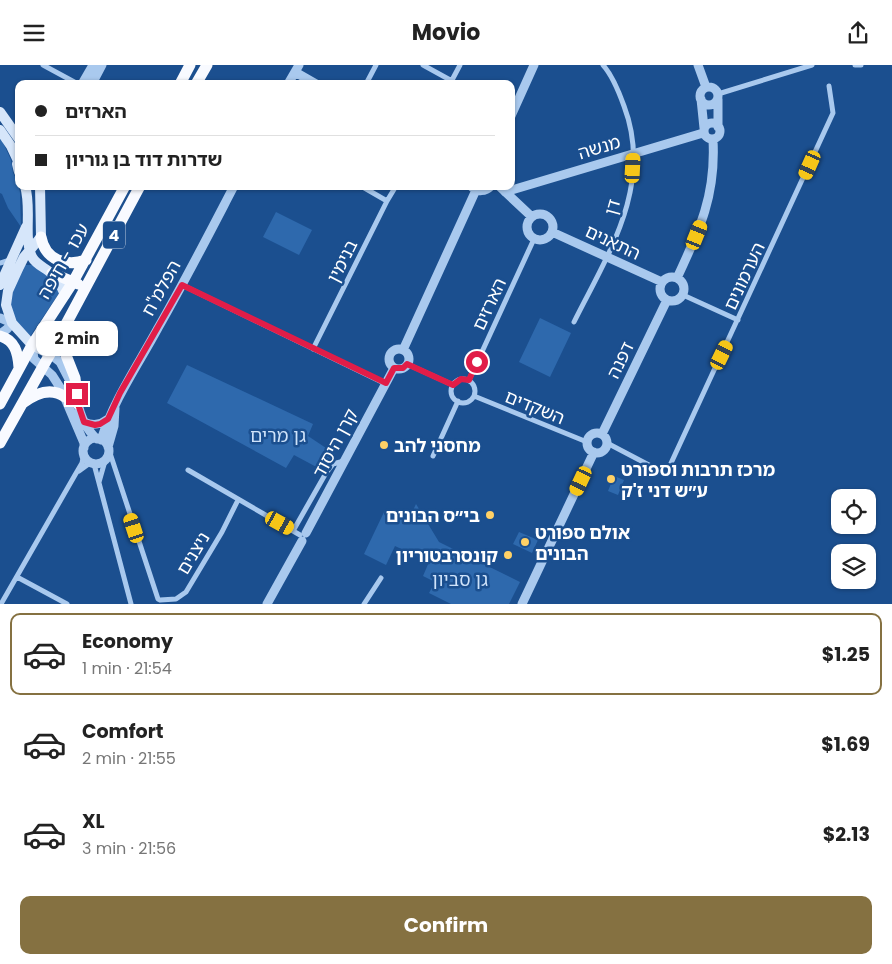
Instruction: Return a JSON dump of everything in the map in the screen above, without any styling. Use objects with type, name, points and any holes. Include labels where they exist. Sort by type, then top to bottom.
[{"type":"highway","points":[[182,80],[190,65]]},
{"type":"highway","points":[[198,80],[207,65]]},
{"type":"highway","name":"עכו - חיפה","points":[[0,404],[32,345],[86,260],[123,190]]},
{"type":"highway","name":"עכו - חיפה","points":[[0,443],[138,190]]},
{"type":"highway","points":[[41,237],[45,249],[52,258],[71,263],[86,260]]},
{"type":"highway","points":[[52,273],[78,284],[88,283]]},
{"type":"highway","points":[[62,331],[62,345],[75,378],[78,404]]},
{"type":"highway","points":[[0,335],[14,346],[18,355],[19,367]]},
{"type":"highway","points":[[20,405],[42,392],[55,392],[65,397]]},
{"type":"main road","points":[[0,112],[15,133]]},
{"type":"main road","points":[[0,130],[15,154]]},
{"type":"main road","points":[[26,190],[30,250],[36,263]]},
{"type":"main road","points":[[40,190],[41,237],[18,267],[6,299],[12,323],[32,345],[50,354]]},
{"type":"main road","points":[[0,285],[14,256],[28,218]]},
{"type":"main road","points":[[18,267],[26,263],[36,263],[52,273],[65,295]]},
{"type":"street","points":[[42,65],[70,80]]},
{"type":"street","points":[[84,80],[93,65]]},
{"type":"street","points":[[94,80],[102,65]]},
{"type":"street","points":[[368,80],[376,65]]},
{"type":"street","points":[[423,65],[446,80]]},
{"type":"street","points":[[452,80],[460,65]]},
{"type":"street","points":[[515,107],[534,65]]},
{"type":"street","name":"דן","points":[[574,322],[607,257],[626,211],[632,182],[634,153],[629,118],[618,89],[603,65]]},
{"type":"street","points":[[698,65],[706,87]]},
{"type":"street","points":[[701,99],[708,105],[714,104],[718,97],[812,65]]},
{"type":"street","points":[[855,65],[861,65]]},
{"type":"street","points":[[290,80],[297,68],[311,80]]},
{"type":"street","name":"הערמונים","points":[[605,438],[666,474],[833,113],[829,86]]},
{"type":"street","points":[[706,87],[715,89],[718,97],[719,135],[713,140]]},
{"type":"street","points":[[706,87],[700,94],[704,130],[708,139],[713,140]]},
{"type":"street","points":[[704,130],[711,123],[718,127]]},
{"type":"street","name":"מנשה","points":[[515,185],[634,153],[704,130]]},
{"type":"street","points":[[677,278],[698,230],[710,195],[714,164],[713,140]]},
{"type":"street","name":"הפלמ\"ח","points":[[99,439],[115,405],[182,285],[232,190]]},
{"type":"street","points":[[368,190],[387,201]]},
{"type":"street","name":"בנימין","points":[[313,349],[394,190]]},
{"type":"street","points":[[404,350],[473,190]]},
{"type":"street","points":[[503,190],[532,217]]},
{"type":"street","points":[[540,215],[547,217],[552,224],[552,232],[542,240],[534,239],[528,233],[527,225],[532,217],[540,215]]},
{"type":"street","name":"התאנים","points":[[552,232],[662,283]]},
{"type":"street","name":"הארזים","points":[[469,380],[534,239]]},
{"type":"street","points":[[0,263],[14,256]]},
{"type":"street","points":[[667,278],[677,278],[684,287],[683,295],[678,300],[666,300],[663,298],[660,290],[662,283],[667,278]]},
{"type":"street","points":[[182,285],[386,383]]},
{"type":"street","points":[[683,295],[738,320]]},
{"type":"street","name":"דפנה","points":[[605,438],[666,300]]},
{"type":"street","points":[[0,318],[12,323],[0,335]]},
{"type":"street","points":[[1,604],[82,463],[84,451],[84,443],[65,397],[55,379],[34,359],[32,345]]},
{"type":"street","points":[[397,349],[404,350],[409,357],[407,364],[403,368],[394,368],[390,363],[390,354],[397,349]]},
{"type":"street","points":[[50,354],[64,367],[71,381],[84,422],[90,433],[108,448],[99,485]]},
{"type":"street","points":[[407,364],[453,385]]},
{"type":"street","name":"קרן היסוד","points":[[267,604],[300,535],[344,461],[394,368]]},
{"type":"street","points":[[461,379],[469,380],[475,388],[474,397],[466,403],[458,401],[451,393],[453,385],[461,379]]},
{"type":"street","name":"השקדים","points":[[474,397],[587,442]]},
{"type":"street","points":[[433,456],[458,401]]},
{"type":"street","name":"הפלמ\"ח","points":[[108,448],[114,426],[115,405]]},
{"type":"street","points":[[84,422],[95,425],[108,419]]},
{"type":"street","points":[[599,433],[605,438],[603,451],[594,452],[589,449],[587,442],[592,434],[599,433]]},
{"type":"street","points":[[84,451],[90,441],[99,439]]},
{"type":"street","name":"ניצנים","points":[[108,448],[158,599],[162,601],[182,596],[186,592],[222,532],[238,500]]},
{"type":"street","points":[[84,451],[92,463],[99,485],[131,604]]},
{"type":"street","points":[[522,604],[594,452]]},
{"type":"street","points":[[75,475],[92,463],[105,461]]},
{"type":"street","points":[[188,470],[300,535]]},
{"type":"street","points":[[17,577],[67,604]]},
{"type":"street","points":[[365,604],[381,578]]},
{"type":"green space","points":[[0,136],[11,160],[15,176],[15,190],[20,190],[21,227],[0,193]]},
{"type":"green space","points":[[276,212],[312,230],[299,255],[263,237]]},
{"type":"green space","points":[[25,265],[33,265],[52,279],[59,293],[29,338],[11,315],[10,292]]},
{"type":"green space","points":[[540,318],[571,333],[550,377],[519,362]]},
{"type":"green space","name":"גן מרים","points":[[187,365],[313,424],[308,436],[335,454],[324,471],[294,455],[286,468],[167,403]]},
{"type":"green space","points":[[614,476],[624,480],[618,495],[608,491]]},
{"type":"green space","name":"גן סביון","points":[[416,504],[439,542],[520,582],[509,604],[451,604],[429,593],[435,582],[423,576],[429,562],[395,546],[386,565],[364,554],[385,510],[408,521]]},
{"type":"green space","name":"אולם ספורט הבונים","points":[[519,532],[538,540],[532,553],[513,544]]},
{"type":"place","name":"מחסני להב","points":[[384,445]]},
{"type":"place","name":"מרכז תרבות וספורט ע״ש דני ז'ק","points":[[611,479]]},
{"type":"place","name":"בי״ס הבונים","points":[[490,515]]},
{"type":"place","name":"אולם ספורט הבונים","points":[[525,542]]},
{"type":"place","name":"קונסרבטוריון","points":[[508,555]]},
{"type":"route","points":[[77,394],[84,422],[95,425],[108,419],[120,393],[182,285],[386,383],[394,368],[400,369],[407,364],[453,385],[461,379],[469,380],[477,362]]}]
